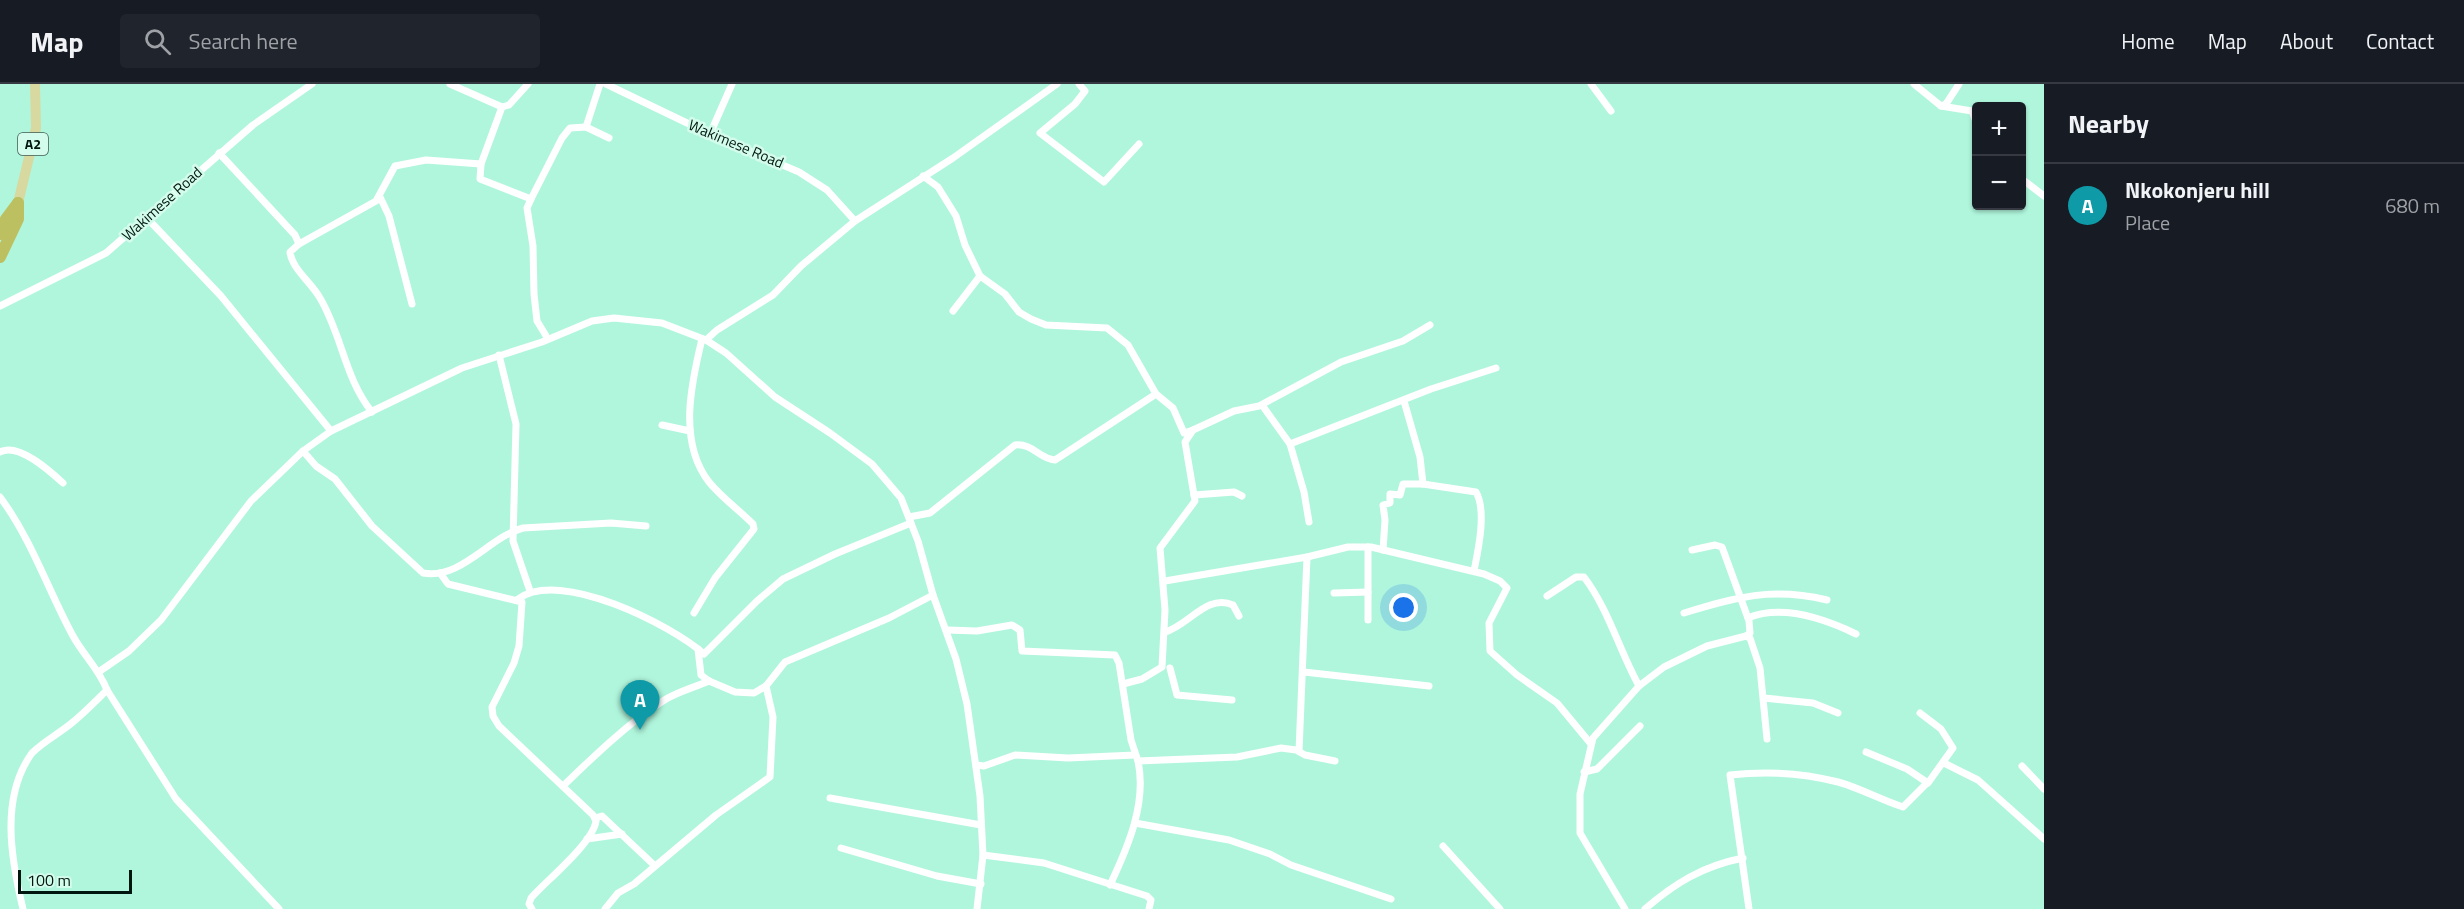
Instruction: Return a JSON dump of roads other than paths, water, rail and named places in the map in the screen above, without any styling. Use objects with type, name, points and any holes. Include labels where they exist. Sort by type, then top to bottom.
[{"type":"highway","name":"A2","points":[[0,234],[6,219],[18,203]]},
{"type":"highway","name":"A2","points":[[0,257],[18,219],[18,203]]},
{"type":"main road","name":"A2","points":[[18,203],[36,128],[35,84]]},
{"type":"street","name":"Wakimese Road","points":[[0,306],[106,253],[219,153],[277,106],[312,84]]},
{"type":"street","points":[[450,84],[502,107],[509,105],[528,84]]},
{"type":"street","name":"Wakimese Road","points":[[606,84],[710,134],[799,172],[822,186],[855,220]]},
{"type":"street","points":[[586,127],[606,84]]},
{"type":"street","points":[[710,134],[732,84]]},
{"type":"street","points":[[694,613],[715,578],[754,529],[753,524],[709,483],[694,458],[690,431],[695,370],[704,340],[773,295],[801,266],[855,220],[962,152],[1057,84]]},
{"type":"street","points":[[1079,84],[1085,91],[1075,104],[1040,133],[1104,182],[1139,144]]},
{"type":"street","points":[[1591,84],[1611,111]]},
{"type":"street","points":[[1914,84],[1941,106],[1972,111]]},
{"type":"street","points":[[1941,106],[1946,104],[1957,85]]},
{"type":"street","points":[[502,107],[482,165],[480,179],[484,182],[496,183],[531,199]]},
{"type":"street","points":[[548,339],[537,321],[533,246],[527,208],[567,131],[586,127],[609,138]]},
{"type":"street","points":[[219,153],[295,235],[299,244]]},
{"type":"street","points":[[372,412],[349,375],[340,340],[326,308],[310,282],[291,261],[290,252],[299,244],[380,197],[395,166],[426,160],[482,165]]},
{"type":"street","points":[[923,176],[938,187],[956,216],[965,245],[980,276],[1005,294],[1019,312],[1031,319],[1046,325],[1107,328],[1128,345],[1156,394],[1170,403],[1184,433],[1234,411],[1262,405],[1341,362],[1403,340],[1430,325]]},
{"type":"street","points":[[2026,181],[2044,196]]},
{"type":"street","points":[[380,197],[389,216],[412,304]]},
{"type":"street","points":[[146,217],[221,296],[331,431]]},
{"type":"street","points":[[953,311],[980,276]]},
{"type":"street","points":[[100,671],[129,651],[161,620],[210,551],[251,501],[303,452],[331,431],[462,368],[548,339],[592,321],[614,318],[662,323],[704,340],[726,353],[775,397],[845,443],[872,464],[893,486],[910,520],[933,595],[947,630],[967,704],[976,765],[981,825],[981,884],[977,909]]},
{"type":"street","points":[[499,356],[516,424],[512,531],[519,564],[530,591]]},
{"type":"street","points":[[1290,444],[1431,389],[1496,368]]},
{"type":"street","points":[[518,599],[530,591],[558,589],[592,596],[638,613],[648,621],[667,628],[676,636],[689,640],[704,654],[757,601],[783,579],[835,554],[897,531],[910,520],[930,513],[1015,446],[1031,447],[1046,458],[1055,460],[1156,394]]},
{"type":"street","points":[[1404,401],[1420,457],[1423,484]]},
{"type":"street","points":[[1262,405],[1290,444],[1304,492],[1309,522]]},
{"type":"street","points":[[662,425],[690,431]]},
{"type":"street","points":[[1123,684],[1142,679],[1162,667],[1165,581],[1160,548],[1196,501],[1185,442],[1193,430]]},
{"type":"street","points":[[0,452],[12,450],[28,457],[44,465],[63,483]]},
{"type":"street","points":[[303,452],[316,466],[335,479],[372,526],[418,571],[429,574],[440,573],[471,559],[512,531],[611,524],[646,526]]},
{"type":"street","points":[[1383,550],[1383,505],[1390,503],[1390,494],[1400,495],[1403,484],[1423,484],[1476,492],[1480,498],[1480,536],[1474,571]]},
{"type":"street","points":[[1194,495],[1234,492],[1242,496]]},
{"type":"street","points":[[0,497],[25,533],[74,637],[100,671],[107,690],[177,799],[279,909]]},
{"type":"street","points":[[1625,909],[1580,833],[1580,794],[1591,744],[1598,731],[1640,686],[1664,667],[1713,644],[1746,636],[1751,628],[1721,546],[1692,550]]},
{"type":"street","points":[[1165,581],[1307,557],[1342,548],[1368,547],[1474,571],[1507,586],[1489,623],[1490,651],[1517,675],[1557,703],[1591,744]]},
{"type":"street","points":[[1368,547],[1368,620]]},
{"type":"street","points":[[1299,751],[1307,557]]},
{"type":"street","points":[[440,573],[448,584],[518,599],[522,602],[524,609],[519,646],[514,663],[492,706],[493,716],[499,726],[595,818],[596,825],[587,839],[531,898],[529,904],[532,909]]},
{"type":"street","points":[[1547,596],[1576,577],[1584,577],[1600,600],[1622,653],[1640,686]]},
{"type":"street","points":[[1334,593],[1368,592]]},
{"type":"street","points":[[1684,613],[1740,596],[1783,592],[1827,600]]},
{"type":"street","points":[[698,649],[701,675],[709,681],[743,694],[754,693],[766,687],[784,662],[889,618],[933,595]]},
{"type":"street","points":[[1165,632],[1178,627],[1200,610],[1222,602],[1233,605],[1239,616]]},
{"type":"street","points":[[1748,618],[1771,614],[1816,618],[1856,634]]},
{"type":"street","points":[[947,630],[977,631],[1012,625],[1020,630],[1022,651],[1112,653],[1119,663],[1139,775],[1135,823],[1110,885]]},
{"type":"street","points":[[1746,636],[1750,638],[1758,661],[1767,739]]},
{"type":"street","points":[[1170,668],[1177,695],[1232,700]]},
{"type":"street","points":[[1304,672],[1429,686]]},
{"type":"street","points":[[563,786],[629,726],[649,711],[678,693],[709,681]]},
{"type":"street","points":[[605,909],[618,892],[634,884],[716,815],[770,777],[773,717],[766,687]]},
{"type":"street","points":[[23,909],[4,832],[12,794],[24,764],[38,748],[72,723],[107,690]]},
{"type":"street","points":[[1764,698],[1813,703],[1838,713]]},
{"type":"street","points":[[1749,909],[1730,775],[1782,773],[1821,778],[1839,782],[1903,807],[1944,763],[1953,748],[1941,729],[1920,713]]},
{"type":"street","points":[[1584,772],[1598,770],[1640,726]]},
{"type":"street","points":[[976,765],[984,766],[1015,755],[1068,758],[1237,757],[1281,748],[1335,761]]},
{"type":"street","points":[[1866,752],[1907,769],[1926,784]]},
{"type":"street","points":[[1944,763],[1978,780],[2044,839]]},
{"type":"street","points":[[2022,766],[2044,789]]},
{"type":"street","points":[[830,798],[981,825]]},
{"type":"street","points":[[595,818],[603,816],[654,865]]},
{"type":"street","points":[[1135,823],[1229,840],[1270,854],[1290,865],[1391,898]]},
{"type":"street","points":[[587,839],[622,834]]},
{"type":"street","points":[[1443,846],[1500,909]]},
{"type":"street","points":[[841,848],[937,876],[981,884]]},
{"type":"street","points":[[982,855],[1044,863],[1147,896],[1151,900],[1149,909]]},
{"type":"street","points":[[1645,909],[1676,883],[1707,867],[1743,858]]},
{"type":"place","name":"Nkokonjeru hill","points":[[640,730]]}]
